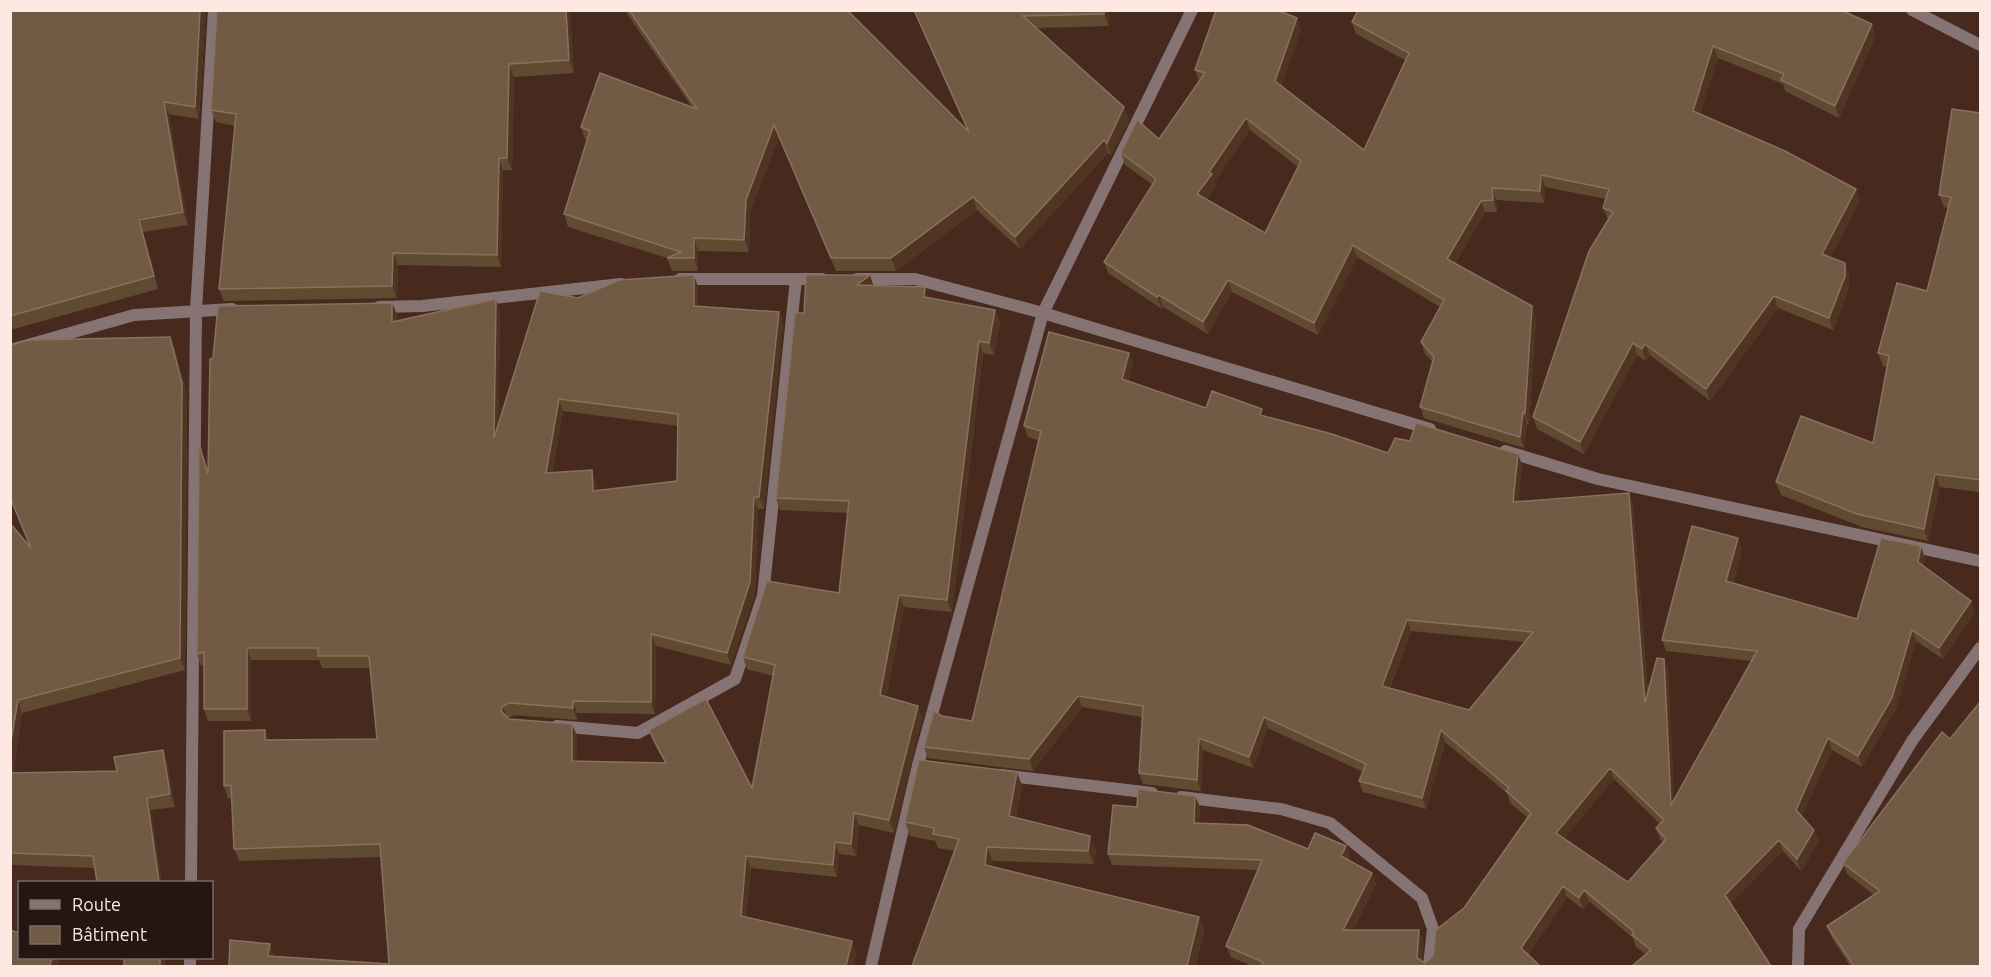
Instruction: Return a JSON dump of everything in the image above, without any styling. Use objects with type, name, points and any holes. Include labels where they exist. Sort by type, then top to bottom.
[{"type":"street","points":[[191,881],[196,310],[214,10]]},
{"type":"street","points":[[871,966],[1043,313],[1192,10]]},
{"type":"street","points":[[1912,10],[1980,45]]},
{"type":"street","points":[[668,279],[915,279],[1043,313],[1439,431]]},
{"type":"street","points":[[548,726],[638,733],[735,679],[763,596],[796,279]]},
{"type":"street","points":[[363,307],[422,306],[633,283]]},
{"type":"street","points":[[10,350],[134,315],[244,309]]},
{"type":"street","points":[[1496,448],[1598,479],[1980,561]]},
{"type":"street","points":[[1798,966],[1799,928],[1912,741],[1980,648]]},
{"type":"street","points":[[988,773],[1281,809],[1330,823],[1422,898],[1433,929],[1429,966]]},
{"type":"building","points":[[10,10],[200,10],[195,107],[164,102],[183,212],[139,220],[154,276],[10,316]]},
{"type":"building","points":[[217,10],[566,10],[569,60],[509,64],[507,158],[499,158],[497,255],[393,253],[392,286],[219,289],[236,114],[211,110]]},
{"type":"building","points":[[629,10],[847,10],[969,132],[914,10],[1104,10],[1104,14],[1023,16],[1124,107],[1107,143],[1104,140],[1015,237],[973,197],[891,258],[831,258],[774,125],[746,200],[744,240],[694,238],[694,258],[667,258],[681,252],[564,214],[590,131],[581,127],[600,73],[697,109]]},
{"type":"building","points":[[1216,10],[1277,10],[1297,18],[1275,81],[1364,150],[1409,53],[1352,22],[1358,10],[1841,10],[1872,24],[1835,106],[1781,80],[1784,74],[1713,46],[1693,111],[1785,151],[1856,189],[1822,254],[1845,263],[1845,276],[1829,318],[1774,296],[1706,389],[1645,344],[1642,349],[1633,343],[1580,442],[1533,417],[1589,251],[1613,212],[1603,208],[1609,189],[1541,175],[1540,191],[1492,188],[1493,200],[1481,201],[1447,259],[1532,306],[1525,413],[1523,412],[1520,437],[1420,407],[1434,357],[1421,342],[1444,300],[1353,245],[1314,323],[1228,280],[1203,322],[1159,295],[1157,297],[1104,262],[1156,179],[1121,153],[1137,120],[1159,139],[1205,73],[1195,70]],"holes":[[[1246,118],[1301,161],[1265,233],[1197,194],[1212,174],[1209,172]]]},
{"type":"building","points":[[1952,109],[1980,113],[1980,480],[1935,474],[1924,529],[1857,514],[1776,482],[1801,416],[1873,443],[1889,356],[1878,353],[1897,283],[1927,291],[1951,197],[1939,195]]},
{"type":"building","points":[[694,275],[694,306],[779,312],[759,497],[754,497],[750,582],[727,653],[651,634],[651,702],[573,701],[573,708],[510,703],[503,706],[501,711],[509,719],[572,724],[572,761],[666,763],[649,730],[706,699],[752,788],[775,665],[743,657],[767,581],[839,593],[849,501],[776,498],[795,313],[804,313],[806,275],[870,275],[857,285],[925,287],[924,297],[995,310],[989,343],[979,341],[947,600],[899,595],[880,695],[918,706],[889,820],[854,813],[851,844],[835,842],[833,865],[746,856],[741,916],[852,941],[846,966],[229,966],[230,940],[270,944],[268,956],[389,964],[380,844],[234,849],[231,785],[224,786],[224,731],[265,730],[265,740],[377,739],[369,656],[318,656],[318,648],[247,648],[247,709],[204,709],[204,652],[197,654],[199,444],[208,474],[210,359],[213,358],[218,306],[392,303],[392,322],[496,299],[494,438],[540,291],[578,298],[619,280]],"holes":[[[559,399],[678,414],[677,481],[593,491],[592,470],[546,473]]]},
{"type":"building","points":[[1049,332],[1129,353],[1122,379],[1206,408],[1212,391],[1262,409],[1260,415],[1332,434],[1388,453],[1395,438],[1410,441],[1416,423],[1518,454],[1513,502],[1629,493],[1645,703],[1657,658],[1664,659],[1671,805],[1757,651],[1662,640],[1692,526],[1738,538],[1726,581],[1857,619],[1881,538],[1921,546],[1918,562],[1971,601],[1939,648],[1912,630],[1892,698],[1858,756],[1828,738],[1796,810],[1814,830],[1797,859],[1779,840],[1725,895],[1771,966],[1632,966],[1651,950],[1632,935],[1634,932],[1584,890],[1579,898],[1563,886],[1521,948],[1540,966],[1261,966],[1263,962],[1226,946],[1262,860],[1108,854],[1113,805],[1137,807],[1138,789],[1195,796],[1194,823],[1248,825],[1308,849],[1315,833],[1346,846],[1341,856],[1372,873],[1343,930],[1419,930],[1417,958],[1425,963],[1433,956],[1436,930],[1464,908],[1531,813],[1506,791],[1509,788],[1441,730],[1422,798],[1359,781],[1366,764],[1264,717],[1249,757],[1199,738],[1197,780],[1139,773],[1143,706],[1078,696],[1029,759],[924,747],[934,711],[942,716],[972,721],[1041,431],[1024,426]],"holes":[[[1407,620],[1533,632],[1469,710],[1382,686]],[[1610,768],[1664,820],[1656,828],[1666,839],[1628,882],[1556,833]]]},
{"type":"building","points":[[170,337],[182,383],[180,658],[18,700],[10,747],[10,523],[31,548],[10,497],[10,345],[29,340]]},
{"type":"building","points":[[1980,702],[1980,966],[1854,966],[1827,926],[1880,891],[1843,863],[1942,732],[1950,739]]},
{"type":"building","points":[[163,750],[170,794],[147,798],[159,881],[97,881],[93,856],[10,853],[10,773],[117,771],[114,757]]},
{"type":"building","points":[[919,760],[1017,772],[1009,816],[1090,836],[1088,851],[987,847],[985,865],[1199,917],[1187,966],[912,966],[959,839],[933,834],[934,828],[905,822]]},
{"type":"building","points":[[10,930],[18,932],[18,959],[52,959],[50,966],[10,966]]},
{"type":"building","points":[[124,959],[160,959],[160,966],[124,966]]}]
